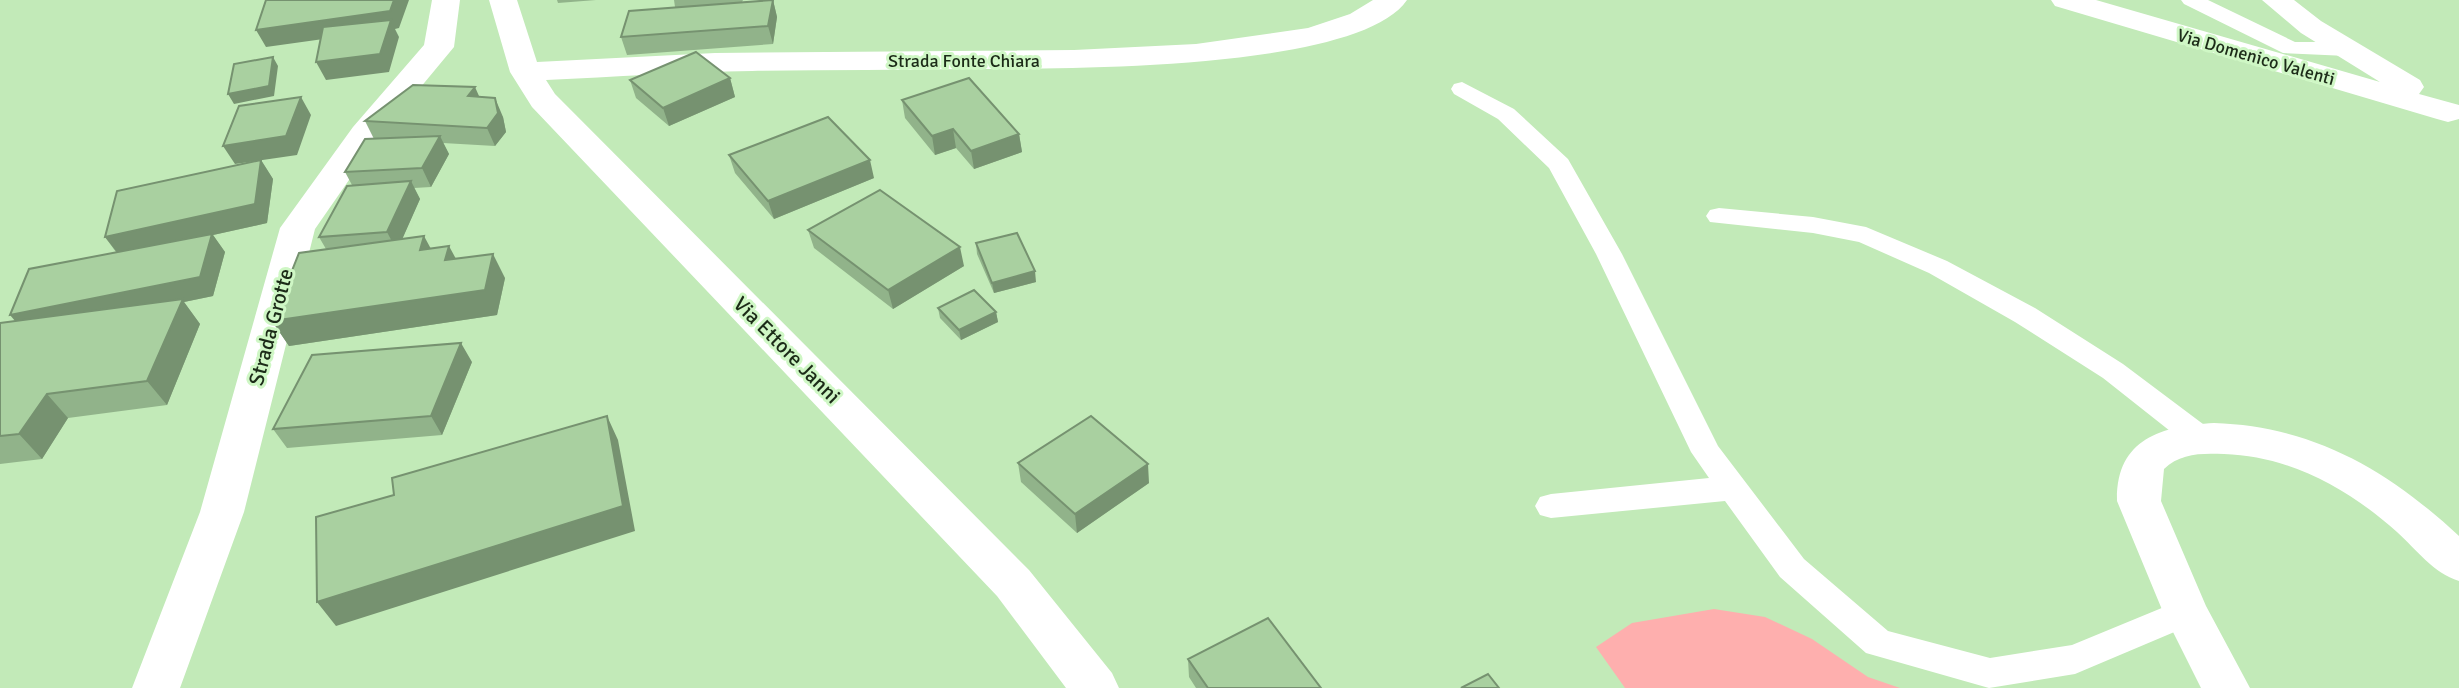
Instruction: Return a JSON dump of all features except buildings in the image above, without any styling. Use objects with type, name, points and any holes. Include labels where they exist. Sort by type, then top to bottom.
[{"type":"street","name":"Strada Grotte","points":[[156,688],[222,512],[298,228],[365,134],[439,47],[446,0]]},
{"type":"street","name":"Via Ettore Janni","points":[[503,0],[525,72],[543,100],[1013,583],[1096,688]]},
{"type":"street","name":"Strada Fonte Chiara","points":[[525,72],[737,62],[1103,59],[1177,54],[1283,41],[1332,30],[1374,14],[1393,0]]},
{"type":"street","name":"Via Domenico Valenti","points":[[2065,0],[2454,114]]},
{"type":"street","name":"Via Domenico Valenti","points":[[2276,0],[2347,49],[2454,114]]},
{"type":"street","points":[[2226,688],[2186,612],[2139,501],[2138,484],[2151,456],[2168,445],[2200,439],[2245,440],[2280,447],[2325,463],[2361,481],[2405,512],[2459,563]]},
{"type":"lane","points":[[2191,0],[2291,48],[2347,49]]},
{"type":"lane","points":[[1462,89],[1506,114],[1559,164],[1609,254],[1706,452],[1792,568],[1878,643],[1990,673],[2075,659],[2186,612]]},
{"type":"lane","points":[[1719,216],[1813,225],[1866,235],[1938,267],[2025,314],[2113,371],[2200,439]]},
{"type":"lane","points":[[1551,506],[1732,488]]},
{"type":"shaded area","points":[[1714,609],[1765,617],[1812,639],[1868,677],[1900,688],[1625,688],[1596,647],[1632,623]]}]
